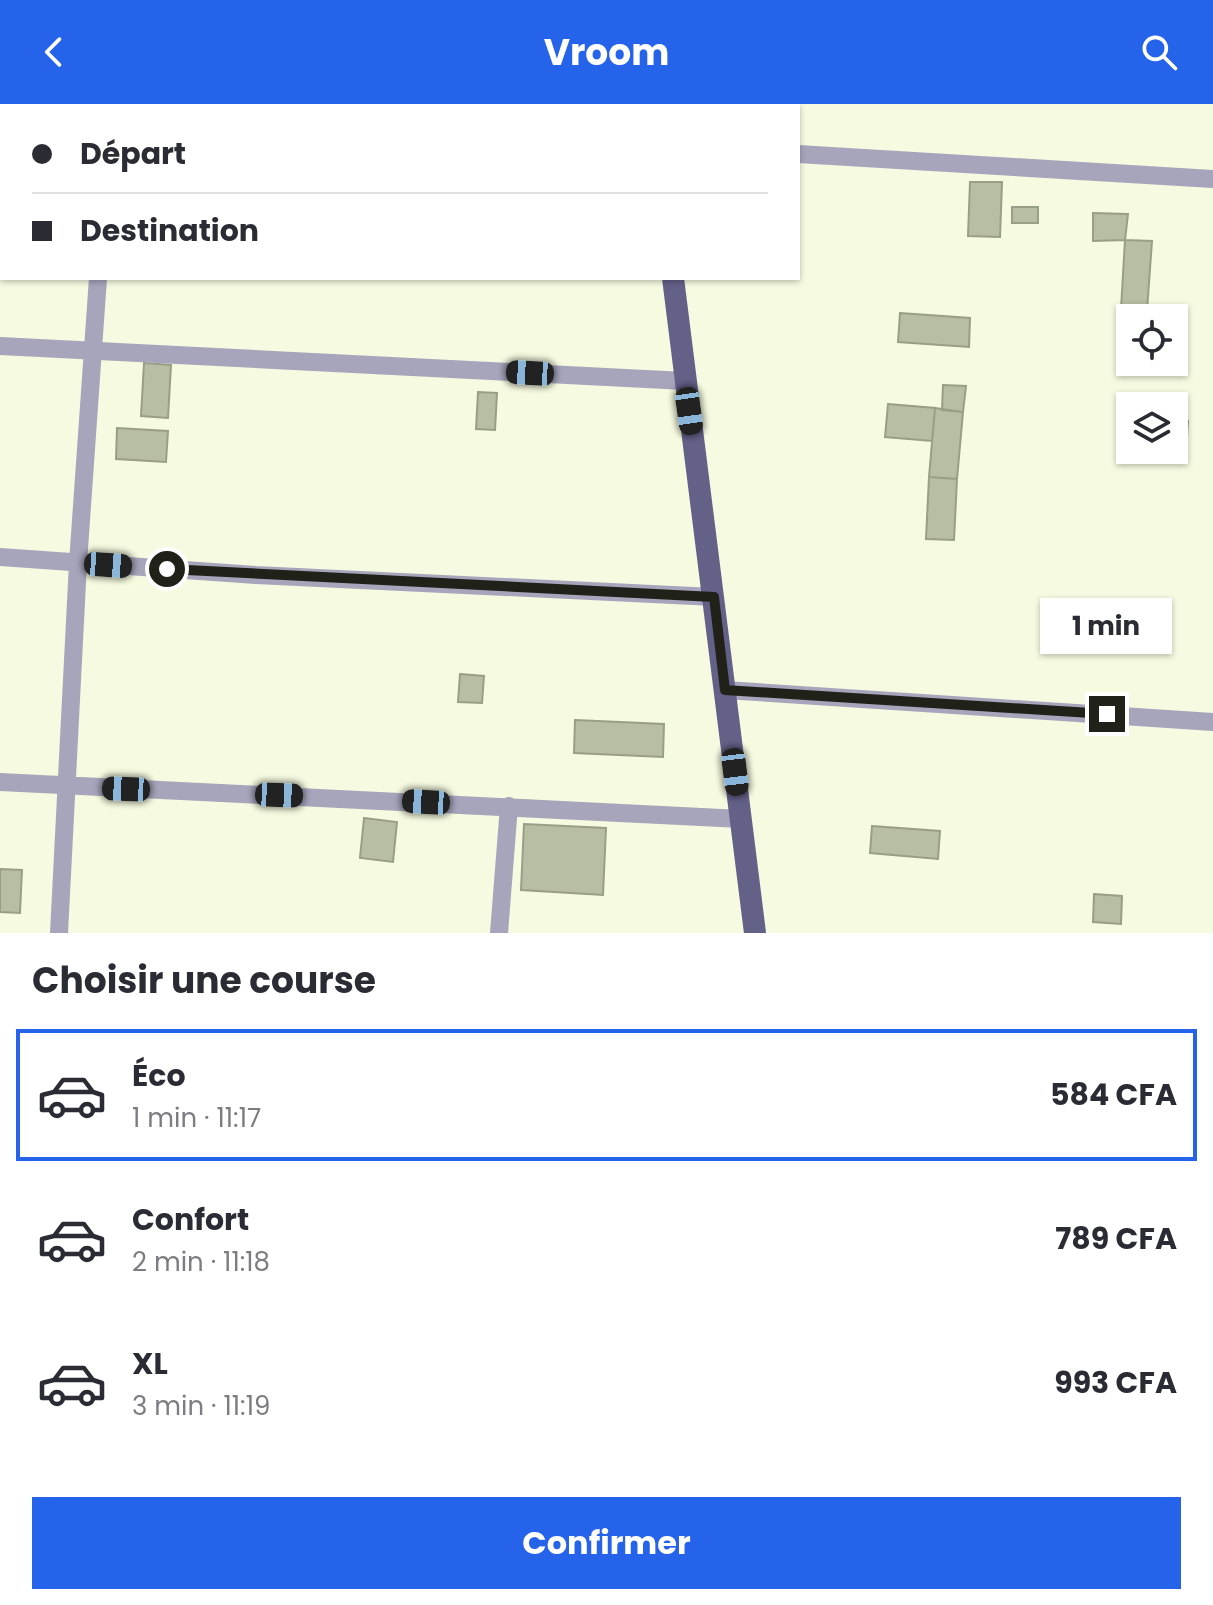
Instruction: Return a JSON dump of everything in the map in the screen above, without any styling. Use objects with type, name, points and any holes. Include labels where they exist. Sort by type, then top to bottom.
[{"type":"main road","points":[[673,280],[755,933]]},
{"type":"street","points":[[800,154],[1213,179]]},
{"type":"street","points":[[59,933],[78,563],[98,280]]},
{"type":"street","points":[[0,346],[685,381]]},
{"type":"street","points":[[0,557],[256,575],[714,597]]},
{"type":"street","points":[[725,690],[1213,722]]},
{"type":"street","points":[[0,782],[741,819]]},
{"type":"street","points":[[499,933],[509,806]]},
{"type":"building","points":[[970,182],[1002,182],[1000,237],[968,236]]},
{"type":"building","points":[[1012,207],[1038,207],[1038,223],[1012,223]]},
{"type":"building","points":[[1093,213],[1128,214],[1125,240],[1093,241]]},
{"type":"building","points":[[1125,240],[1152,241],[1148,304],[1121,304]]},
{"type":"building","points":[[900,313],[970,318],[969,347],[898,342]]},
{"type":"building","points":[[144,363],[171,365],[168,418],[141,416]]},
{"type":"building","points":[[943,385],[966,386],[963,412],[942,410]]},
{"type":"building","points":[[478,392],[497,393],[495,430],[476,429]]},
{"type":"building","points":[[888,404],[935,408],[932,441],[885,437]]},
{"type":"building","points":[[935,408],[963,412],[957,479],[929,477]]},
{"type":"building","points":[[117,428],[168,431],[166,462],[116,459]]},
{"type":"building","points":[[929,477],[957,479],[954,540],[926,539]]},
{"type":"building","points":[[460,674],[484,676],[482,703],[458,702]]},
{"type":"building","points":[[575,720],[664,724],[663,757],[574,753]]},
{"type":"building","points":[[364,818],[397,822],[393,862],[360,858]]},
{"type":"building","points":[[524,824],[606,828],[603,895],[521,890]]},
{"type":"building","points":[[872,826],[940,831],[938,859],[870,853]]},
{"type":"building","points":[[0,869],[22,870],[20,913],[0,912]]},
{"type":"building","points":[[1094,894],[1122,896],[1121,924],[1093,922]]},
{"type":"route","points":[[167,569],[714,597],[725,690],[1107,714]]}]
